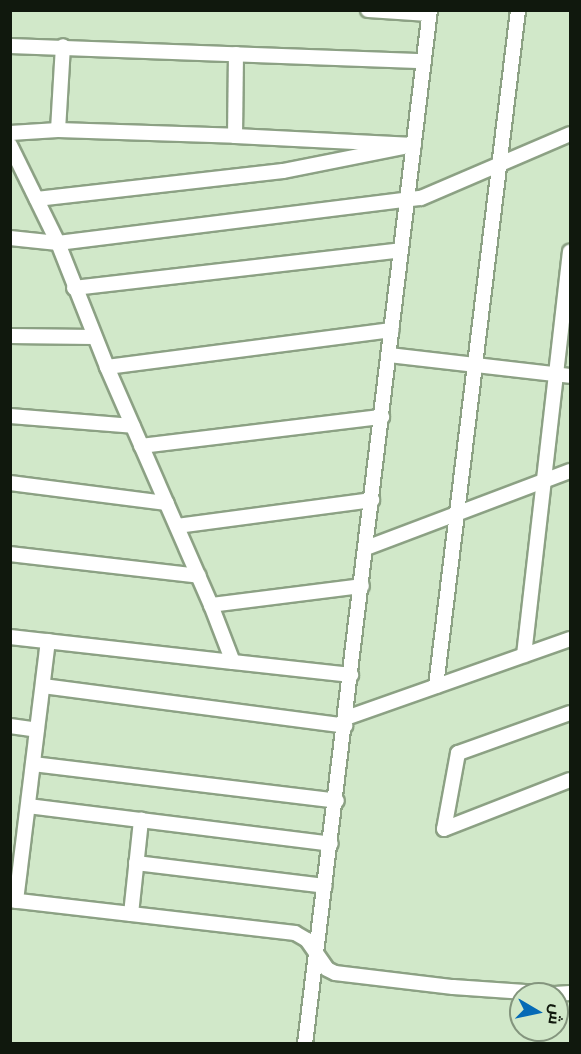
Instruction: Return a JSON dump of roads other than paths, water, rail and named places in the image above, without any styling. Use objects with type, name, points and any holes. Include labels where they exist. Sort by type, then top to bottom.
[{"type":"street","points":[[305,1044],[337,801],[429,12],[368,10]]},
{"type":"street","points":[[436,686],[518,10]]},
{"type":"street","points":[[10,46],[63,46],[424,61]]},
{"type":"street","points":[[58,130],[63,46]]},
{"type":"street","points":[[236,54],[236,136]]},
{"type":"street","points":[[10,133],[58,130],[414,145]]},
{"type":"street","points":[[10,238],[58,243],[421,198],[570,134]]},
{"type":"street","points":[[10,145],[58,243],[94,337],[212,605],[233,662]]},
{"type":"street","points":[[37,199],[283,171],[414,145]]},
{"type":"street","points":[[74,288],[402,250]]},
{"type":"street","points":[[524,655],[544,481],[563,375],[570,252]]},
{"type":"street","points":[[107,367],[392,330]]},
{"type":"street","points":[[10,336],[94,337]]},
{"type":"street","points":[[389,356],[563,375]]},
{"type":"street","points":[[10,416],[133,426]]},
{"type":"street","points":[[141,446],[382,417]]},
{"type":"street","points":[[366,548],[570,471]]},
{"type":"street","points":[[10,483],[167,503]]},
{"type":"street","points":[[177,526],[372,500]]},
{"type":"street","points":[[10,554],[199,576]]},
{"type":"street","points":[[212,605],[362,586]]},
{"type":"street","points":[[10,637],[351,675]]},
{"type":"street","points":[[43,686],[346,722],[436,686],[570,639]]},
{"type":"street","points":[[48,641],[28,806],[13,901],[295,933],[307,940],[327,969],[335,973],[453,987],[509,991]]},
{"type":"street","points":[[570,713],[458,753],[444,829],[570,780]]},
{"type":"street","points":[[10,726],[37,730]]},
{"type":"street","points":[[33,764],[337,801]]},
{"type":"street","points":[[28,806],[331,844]]},
{"type":"street","points":[[131,914],[141,820]]},
{"type":"street","points":[[136,863],[325,886]]}]
